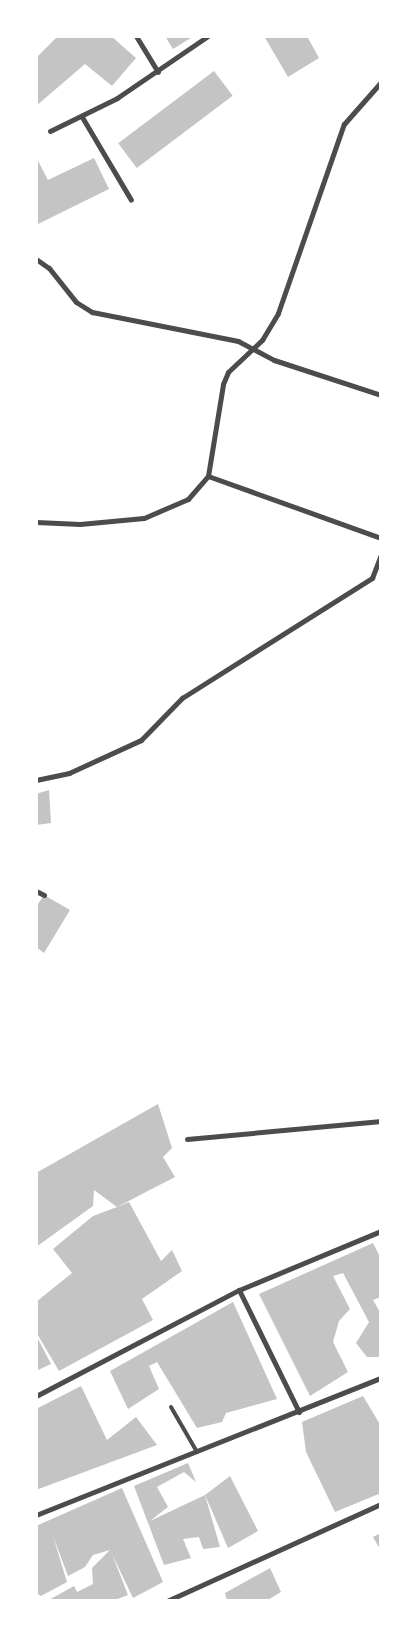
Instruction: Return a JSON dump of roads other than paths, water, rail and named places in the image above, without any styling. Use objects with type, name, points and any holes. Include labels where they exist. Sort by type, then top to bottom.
[{"type":"street","points":[[136,36],[158,72]]},
{"type":"street","points":[[50,131],[82,117],[158,72],[208,36]]},
{"type":"street","points":[[36,522],[80,524],[144,518],[188,499],[208,476],[223,384],[228,372],[253,349],[278,313],[344,124],[381,82]]},
{"type":"street","points":[[82,117],[131,200]]},
{"type":"street","points":[[36,259],[49,268],[76,302],[92,312],[238,341],[253,349],[381,394]]},
{"type":"street","points":[[208,476],[381,538]]},
{"type":"street","points":[[36,780],[69,773],[141,740],[182,698],[372,578],[381,554]]},
{"type":"street","points":[[36,891],[44,895]]},
{"type":"street","points":[[186,1138],[381,1121]]},
{"type":"street","points":[[36,1396],[239,1290],[381,1231]]},
{"type":"street","points":[[239,1290],[299,1412]]},
{"type":"street","points":[[36,1515],[381,1378]]},
{"type":"street","points":[[167,1601],[381,1504]]},
{"type":"lane","points":[[171,1408],[197,1452]]}]
